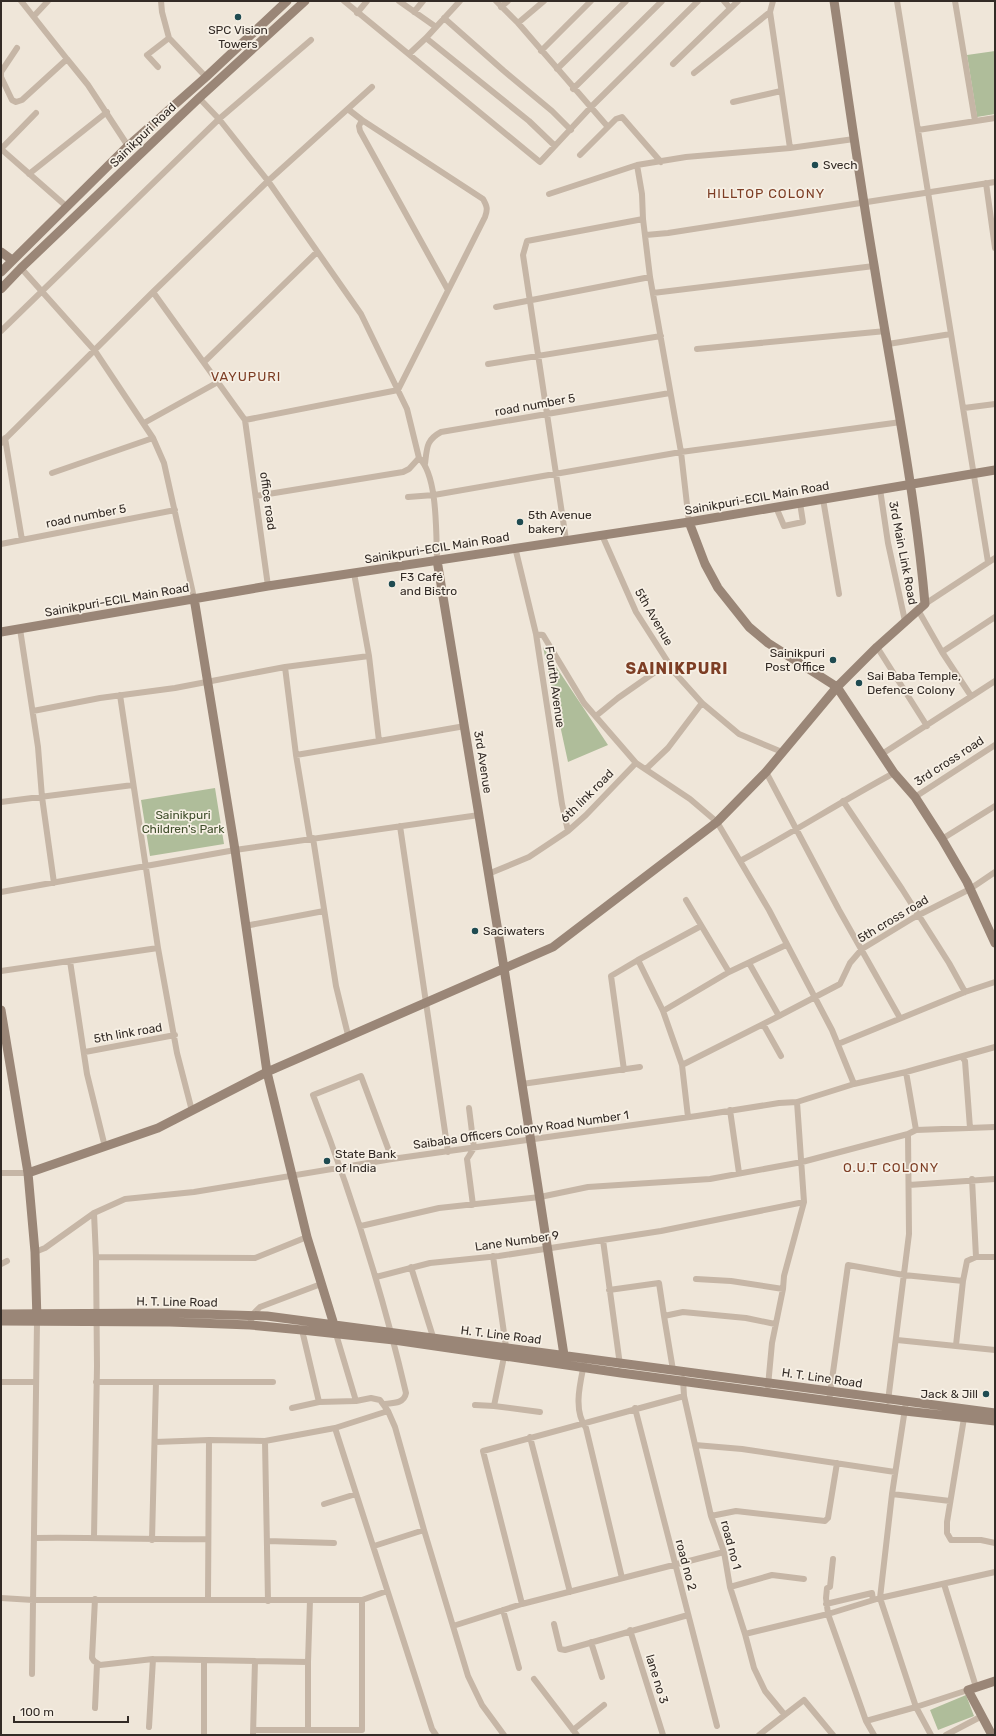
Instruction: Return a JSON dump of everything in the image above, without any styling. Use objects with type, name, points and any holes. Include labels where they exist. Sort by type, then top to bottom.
[{"type":"street","points":[[21,1],[88,85],[128,146]]},
{"type":"street","points":[[34,16],[48,1]]},
{"type":"street","points":[[161,1],[162,12],[170,38],[206,77]]},
{"type":"street","name":"Sainikpuri Road","points":[[1,289],[21,268],[199,98],[305,1]]},
{"type":"street","points":[[344,1],[540,162],[591,107],[698,1]]},
{"type":"street","points":[[357,13],[367,1]]},
{"type":"street","points":[[399,1],[436,27]]},
{"type":"street","points":[[414,12],[423,1]]},
{"type":"street","points":[[409,54],[460,1]]},
{"type":"street","points":[[496,1],[518,23],[608,127]]},
{"type":"street","points":[[501,7],[508,1]]},
{"type":"street","points":[[518,23],[544,1]]},
{"type":"street","points":[[541,51],[590,1]]},
{"type":"street","points":[[557,69],[626,1]]},
{"type":"street","points":[[573,88],[662,1]]},
{"type":"street","points":[[724,1],[730,8]]},
{"type":"street","points":[[673,64],[738,1]]},
{"type":"street","points":[[773,1],[770,12],[790,148]]},
{"type":"street","points":[[834,1],[854,139],[901,422],[909,484],[919,541],[921,607],[942,652],[971,696]]},
{"type":"street","points":[[897,1],[988,562]]},
{"type":"street","points":[[955,1],[975,121]]},
{"type":"street","name":"Sainikpuri Road","points":[[1,272],[128,146],[206,77],[286,2]]},
{"type":"street","points":[[694,73],[770,12]]},
{"type":"street","points":[[444,18],[571,130]]},
{"type":"street","points":[[158,67],[147,55],[170,38]]},
{"type":"street","points":[[426,38],[529,121],[555,146]]},
{"type":"street","points":[[1,331],[218,119],[311,40]]},
{"type":"street","points":[[17,48],[2,72],[1,77],[12,100],[16,102],[22,100],[67,59]]},
{"type":"street","points":[[22,540],[3,440],[268,181],[349,110],[372,87]]},
{"type":"street","points":[[733,102],[781,91]]},
{"type":"street","points":[[199,98],[268,181],[361,314],[407,409],[419,458],[426,464],[434,495],[438,560]]},
{"type":"street","points":[[349,110],[483,199],[487,205],[485,217],[398,390]]},
{"type":"street","points":[[29,174],[106,112]]},
{"type":"street","points":[[36,113],[1,149],[66,206]]},
{"type":"street","points":[[580,155],[616,119],[622,117],[661,162]]},
{"type":"street","points":[[918,130],[995,118]]},
{"type":"street","points":[[362,120],[359,126],[360,131],[448,290]]},
{"type":"street","points":[[550,194],[637,166],[686,157],[790,148],[854,139]]},
{"type":"street","points":[[637,166],[642,194],[643,219],[650,277],[681,452],[689,522],[705,564],[718,588],[749,627],[768,643],[837,687],[894,773],[914,797],[942,839],[970,888],[994,938]]},
{"type":"street","points":[[91,182],[101,192]]},
{"type":"street","points":[[646,234],[668,233],[995,182]]},
{"type":"street","points":[[986,183],[995,248]]},
{"type":"street","points":[[566,540],[523,255],[527,241],[643,219]]},
{"type":"street","points":[[1,252],[12,260]]},
{"type":"street","points":[[204,362],[317,252]]},
{"type":"street","points":[[653,293],[874,266]]},
{"type":"street","points":[[21,268],[95,350],[144,423],[153,438],[164,463],[194,598],[235,850],[267,1072],[307,1237],[336,1329],[356,1401]]},
{"type":"street","points":[[496,307],[530,299],[650,277]]},
{"type":"street","points":[[153,292],[245,420],[398,390]]},
{"type":"street","points":[[697,349],[886,331]]},
{"type":"street","points":[[888,344],[952,334]]},
{"type":"street","points":[[488,364],[661,336]]},
{"type":"street","points":[[144,423],[218,382]]},
{"type":"street","name":"road number 5","points":[[426,464],[428,445],[432,437],[440,432],[670,393]]},
{"type":"street","points":[[964,408],[995,404]]},
{"type":"street","name":"office road","points":[[245,420],[268,586]]},
{"type":"street","points":[[408,497],[434,495],[681,452],[901,422]]},
{"type":"street","points":[[52,473],[153,438]]},
{"type":"street","points":[[256,496],[403,472],[419,458]]},
{"type":"street","name":"Sainikpuri-ECIL Main Road","points":[[1,632],[194,598],[515,547],[689,522],[995,470]]},
{"type":"street","name":"3rd Main Link Road","points":[[880,489],[888,542],[905,621]]},
{"type":"street","points":[[823,499],[839,594]]},
{"type":"street","points":[[776,507],[784,526],[803,522],[800,503]]},
{"type":"street","name":"road number 5","points":[[1,544],[175,510]]},
{"type":"street","name":"5th Avenue","points":[[602,535],[636,612],[674,673],[702,703],[739,734],[782,752]]},
{"type":"street","name":"Fourth Avenue","points":[[515,547],[536,634],[562,804],[568,831]]},
{"type":"street","points":[[1,1173],[28,1173],[158,1128],[267,1072],[348,1035],[553,947],[717,822],[766,772],[837,687],[905,621],[921,607],[995,558]]},
{"type":"street","name":"3rd Avenue","points":[[438,560],[504,968],[564,1359]]},
{"type":"street","points":[[354,573],[368,656],[379,741]]},
{"type":"street","points":[[942,652],[995,617]]},
{"type":"street","points":[[20,629],[38,747],[42,797],[54,883]]},
{"type":"street","points":[[536,634],[543,635],[584,703],[636,763],[690,799],[717,822],[740,861],[832,1030],[854,1084]]},
{"type":"street","points":[[878,647],[927,726]]},
{"type":"street","points":[[33,710],[120,695],[175,688],[285,667],[368,656]]},
{"type":"street","points":[[596,716],[618,698],[668,662]]},
{"type":"street","points":[[285,667],[296,755],[336,986],[348,1035]]},
{"type":"street","points":[[882,754],[995,681]]},
{"type":"street","points":[[120,695],[158,948],[175,1035],[177,1053],[192,1111]]},
{"type":"street","points":[[646,769],[668,748],[702,703]]},
{"type":"street","points":[[296,755],[465,726]]},
{"type":"street","name":"3rd cross road","points":[[914,797],[995,745]]},
{"type":"street","name":"6th link road","points":[[488,874],[529,857],[568,831],[586,815],[636,763]]},
{"type":"street","points":[[766,772],[839,910],[900,1018]]},
{"type":"street","points":[[740,861],[797,830],[843,801],[894,773]]},
{"type":"street","points":[[1,802],[133,785]]},
{"type":"street","points":[[843,801],[876,847],[949,963],[965,992]]},
{"type":"street","points":[[942,839],[995,806]]},
{"type":"street","points":[[1,892],[235,850],[479,815]]},
{"type":"street","points":[[400,826],[448,1152]]},
{"type":"street","name":"5th cross road","points":[[682,1065],[840,984],[850,963],[862,949],[918,915],[970,888],[995,872]]},
{"type":"street","points":[[686,900],[729,972]]},
{"type":"street","points":[[245,926],[324,911]]},
{"type":"street","points":[[624,1070],[611,976],[701,926]]},
{"type":"street","points":[[663,1011],[729,972],[786,945]]},
{"type":"street","points":[[1,971],[158,948]]},
{"type":"street","points":[[638,960],[663,1011],[682,1065],[688,1117]]},
{"type":"street","points":[[70,961],[85,1052],[87,1074],[105,1147]]},
{"type":"street","points":[[749,963],[779,1016]]},
{"type":"street","points":[[838,1044],[965,992],[995,982]]},
{"type":"street","points":[[1,1010],[4,1044],[28,1173],[35,1252],[37,1318],[32,1674]]},
{"type":"street","points":[[763,1024],[781,1056]]},
{"type":"street","name":"5th link road","points":[[85,1052],[175,1035]]},
{"type":"street","name":"Saibaba Officers Colony Road Number 1","points":[[35,1252],[45,1248],[94,1213],[125,1199],[194,1192],[392,1159],[730,1110],[797,1102],[854,1084],[906,1072],[995,1047]]},
{"type":"street","points":[[962,1057],[965,1061],[970,1128]]},
{"type":"street","points":[[522,1084],[640,1067]]},
{"type":"street","points":[[906,1072],[916,1130]]},
{"type":"street","points":[[383,1404],[401,1401],[405,1398],[406,1393],[393,1336],[376,1277],[341,1167],[313,1095],[361,1076],[392,1159]]},
{"type":"street","points":[[768,1388],[775,1324],[783,1289],[784,1276],[804,1202],[797,1102]]},
{"type":"street","points":[[470,1108],[474,1148],[467,1160],[473,1204]]},
{"type":"street","points":[[730,1110],[739,1173]]},
{"type":"street","points":[[360,1226],[439,1208],[540,1197],[588,1188],[710,1178],[739,1173],[802,1162],[908,1134],[916,1130],[995,1126]]},
{"type":"street","points":[[888,1404],[909,1234],[908,1134]]},
{"type":"street","points":[[909,1185],[972,1179],[995,1179]]},
{"type":"street","points":[[972,1179],[976,1257]]},
{"type":"street","name":"Lane Number 9","points":[[376,1277],[430,1263],[493,1256],[662,1231],[804,1202]]},
{"type":"street","points":[[94,1213],[96,1257],[94,1537]]},
{"type":"street","points":[[96,1257],[255,1258],[307,1237]]},
{"type":"street","points":[[603,1240],[621,1373]]},
{"type":"street","points":[[493,1256],[505,1351],[494,1406]]},
{"type":"street","points":[[956,1345],[963,1281],[967,1261],[976,1257],[995,1257]]},
{"type":"street","points":[[829,1396],[848,1265],[904,1275],[963,1281]]},
{"type":"street","points":[[411,1267],[434,1342]]},
{"type":"street","points":[[696,1278],[731,1281],[783,1289]]},
{"type":"street","points":[[609,1290],[659,1283],[673,1370]]},
{"type":"street","points":[[250,1325],[252,1315],[263,1305],[321,1284]]},
{"type":"street","points":[[664,1316],[683,1312],[746,1318],[775,1324]]},
{"type":"street","name":"H. T. Line Road","points":[[96,1318],[170,1313],[252,1315],[336,1329],[584,1362],[620,1363],[673,1370],[683,1376]]},
{"type":"street","name":"H. T. Line Road","points":[[1,1314],[37,1318]]},
{"type":"street","name":"H. T. Line Road","points":[[1,1321],[37,1318],[96,1318],[250,1325],[302,1330],[336,1329]]},
{"type":"street","points":[[302,1330],[319,1402]]},
{"type":"street","points":[[897,1340],[995,1350]]},
{"type":"street","points":[[584,1362],[577,1402],[582,1423],[586,1428],[622,1578]]},
{"type":"street","name":"H. T. Line Road","points":[[584,1362],[621,1373],[683,1376],[888,1404],[995,1413]]},
{"type":"street","name":"road no 1","points":[[683,1376],[684,1396],[711,1516],[724,1552],[730,1587],[746,1634],[754,1668],[761,1685],[784,1714]]},
{"type":"street","points":[[1,1382],[35,1382]]},
{"type":"street","points":[[96,1382],[273,1382]]},
{"type":"street","points":[[152,1540],[156,1382]]},
{"type":"street","points":[[522,1604],[483,1451],[635,1408],[684,1396]]},
{"type":"street","points":[[292,1408],[319,1402],[356,1401],[371,1398],[380,1400],[388,1411],[401,1448],[468,1676],[482,1705],[504,1735]]},
{"type":"street","points":[[475,1405],[540,1412]]},
{"type":"street","points":[[905,1406],[892,1494],[880,1598],[916,1707],[931,1735]]},
{"type":"street","name":"H. T. Line Road","points":[[905,1406],[964,1418],[995,1421]]},
{"type":"street","name":"road no 2","points":[[635,1408],[674,1565],[717,1726]]},
{"type":"street","points":[[155,1442],[209,1440],[265,1441],[336,1428],[388,1411]]},
{"type":"street","points":[[964,1418],[947,1522],[948,1533],[951,1540],[982,1540],[995,1543]]},
{"type":"street","points":[[336,1428],[387,1591],[432,1729],[436,1735]]},
{"type":"street","points":[[530,1437],[570,1592]]},
{"type":"street","points":[[208,1599],[209,1440]]},
{"type":"street","points":[[265,1441],[268,1601]]},
{"type":"street","points":[[695,1445],[742,1449],[895,1472]]},
{"type":"street","points":[[711,1516],[736,1511],[827,1520],[837,1463]]},
{"type":"street","points":[[324,1504],[356,1494]]},
{"type":"street","points":[[892,1494],[950,1501]]},
{"type":"street","points":[[374,1546],[424,1530]]},
{"type":"street","points":[[35,1538],[94,1537],[152,1540],[208,1539]]},
{"type":"street","points":[[267,1541],[334,1543]]},
{"type":"street","points":[[453,1626],[522,1604],[724,1552]]},
{"type":"street","points":[[833,1559],[830,1587],[827,1588],[826,1604],[828,1614],[866,1721],[874,1735]]},
{"type":"street","points":[[746,1634],[828,1614],[880,1598],[995,1572]]},
{"type":"street","points":[[730,1587],[772,1575],[804,1579]]},
{"type":"street","points":[[944,1584],[972,1688],[982,1716],[992,1735]]},
{"type":"street","points":[[1,1598],[33,1600],[362,1600],[387,1591]]},
{"type":"street","points":[[826,1604],[872,1593],[873,1600]]},
{"type":"street","points":[[95,1599],[92,1658],[97,1664],[104,1665],[153,1659],[308,1662]]},
{"type":"street","points":[[308,1729],[310,1600]]},
{"type":"street","points":[[255,1661],[254,1733],[308,1729],[362,1730],[362,1600]]},
{"type":"street","points":[[502,1610],[519,1668]]},
{"type":"street","points":[[554,1624],[560,1649],[562,1650],[688,1614]]},
{"type":"street","name":"lane no 3","points":[[630,1630],[663,1735]]},
{"type":"street","points":[[592,1642],[602,1678]]},
{"type":"street","points":[[149,1728],[153,1659]]},
{"type":"street","points":[[204,1660],[204,1735]]},
{"type":"street","points":[[95,1708],[97,1664]]},
{"type":"street","points":[[534,1679],[575,1732],[604,1705]]},
{"type":"street","points":[[866,1721],[916,1707],[995,1681]]},
{"type":"street","points":[[758,1735],[804,1700],[833,1735]]},
{"type":"street","points":[[946,1735],[982,1716]]},
{"type":"green space","points":[[995,51],[995,114],[977,117],[967,55]]},
{"type":"green space","points":[[543,647],[608,745],[568,762]]},
{"type":"green space","name":"Sainikpuri Children's Park","points":[[215,788],[224,844],[150,856],[141,800]]},
{"type":"green space","points":[[966,1695],[974,1716],[938,1730],[930,1710]]},
{"type":"place","name":"SPC Vision Towers","points":[[238,17]]},
{"type":"place","name":"Svech","points":[[815,165]]},
{"type":"place","name":"5th Avenue bakery","points":[[520,522]]},
{"type":"place","name":"F3 Café and Bistro","points":[[392,584]]},
{"type":"place","name":"Sainikpuri Post Office","points":[[833,660]]},
{"type":"place","name":"Sai Baba Temple, Defence Colony","points":[[859,683]]},
{"type":"place","name":"Saciwaters","points":[[475,931]]},
{"type":"place","name":"State Bank of India","points":[[327,1161]]},
{"type":"place","name":"Jack & Jill","points":[[986,1394]]},
{"type":"district","name":"HILLTOP COLONY","points":[[766,193]]},
{"type":"district","name":"VAYUPURI","points":[[246,376]]},
{"type":"district","name":"SAINIKPURI","points":[[677,668]]},
{"type":"district","name":"O.U.T COLONY","points":[[891,1167]]}]
